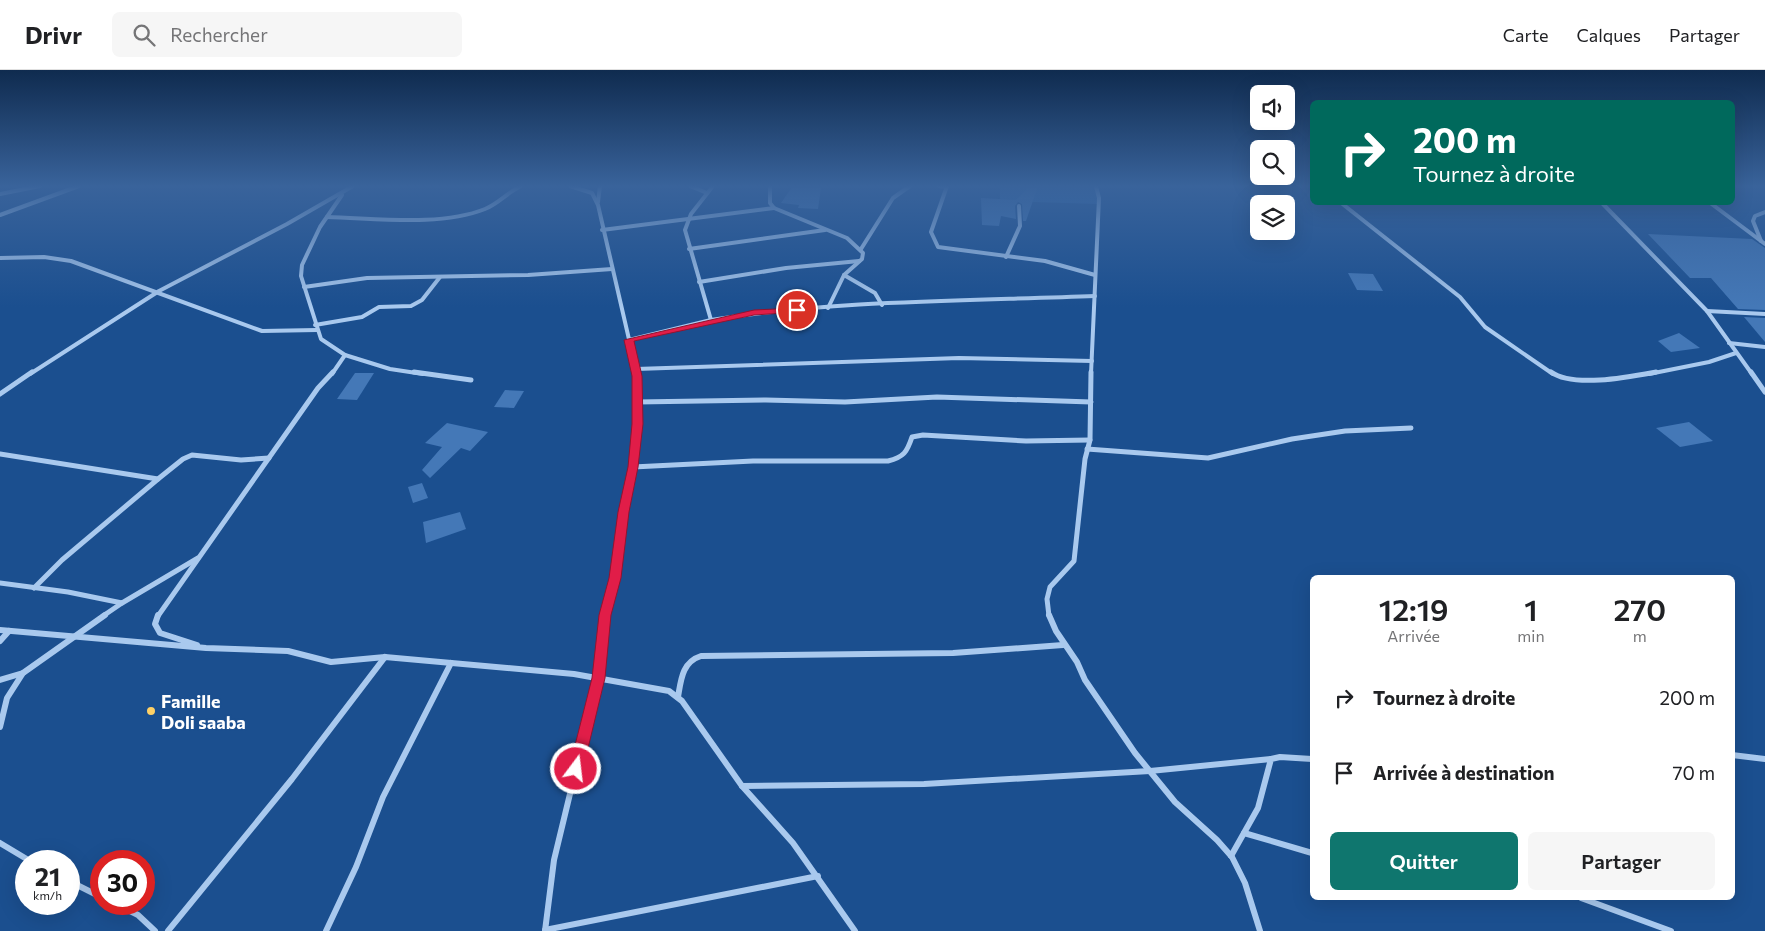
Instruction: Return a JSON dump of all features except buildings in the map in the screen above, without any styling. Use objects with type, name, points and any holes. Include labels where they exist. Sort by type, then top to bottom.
[{"type":"street","points":[[0,394],[69,347],[159,291],[281,226]]},
{"type":"street","points":[[322,226],[302,264],[301,276],[321,339],[345,355],[407,373],[472,380]]},
{"type":"street","points":[[601,226],[636,369],[637,424],[633,467],[624,512],[615,578],[605,615],[598,678],[554,860],[545,930],[818,876]]},
{"type":"street","points":[[602,230],[630,226]]},
{"type":"street","points":[[686,226],[685,230],[689,249],[711,320]]},
{"type":"street","points":[[816,226],[854,242],[864,255],[860,261],[844,274],[828,308]]},
{"type":"street","points":[[861,249],[876,226]]},
{"type":"street","points":[[933,226],[932,238],[935,244],[944,249],[1006,258],[1045,260],[1095,275]]},
{"type":"street","points":[[1006,258],[1020,226]]},
{"type":"street","points":[[1098,226],[1090,440],[1087,449],[1074,561],[1069,571],[1050,586],[1046,600],[1050,619],[1063,645],[1076,660],[1086,681],[1125,739],[1167,794],[1215,838],[1231,856],[1245,885],[1260,931]]},
{"type":"street","points":[[1371,226],[1460,297],[1485,327],[1560,378],[1576,381],[1647,374],[1709,362],[1736,353]]},
{"type":"street","points":[[1625,226],[1707,311],[1765,392]]},
{"type":"street","points":[[1741,226],[1763,243]]},
{"type":"street","points":[[1755,226],[1763,243]]},
{"type":"street","points":[[689,249],[825,230]]},
{"type":"street","points":[[0,258],[34,256],[71,261],[159,291],[262,331],[316,327],[362,317],[379,307],[411,306],[422,300],[440,277]]},
{"type":"street","points":[[699,282],[795,267],[860,261]]},
{"type":"street","points":[[304,287],[367,278],[570,273],[612,268]]},
{"type":"street","points":[[844,274],[875,293],[882,305]]},
{"type":"street","points":[[629,340],[711,320],[754,313],[882,305],[1095,296]]},
{"type":"street","points":[[1707,311],[1765,314]]},
{"type":"street","points":[[1729,343],[1765,347]]},
{"type":"street","points":[[206,648],[160,633],[155,624],[158,616],[318,388],[339,365],[345,355]]},
{"type":"street","points":[[636,369],[959,358],[1092,361]]},
{"type":"street","points":[[637,402],[766,400],[838,402],[938,397],[1091,402]]},
{"type":"street","points":[[1087,449],[1208,458],[1292,438],[1345,431],[1411,428]]},
{"type":"street","points":[[633,467],[735,461],[888,461],[903,457],[908,453],[912,438],[923,435],[1026,441],[1090,440]]},
{"type":"street","points":[[0,454],[158,478]]},
{"type":"street","points":[[34,588],[62,560],[183,459],[192,455],[241,460],[269,458]]},
{"type":"street","points":[[0,727],[10,687],[23,673],[122,603],[200,556]]},
{"type":"street","points":[[0,583],[122,603]]},
{"type":"street","points":[[0,630],[75,635],[206,648],[288,651],[331,662],[385,657],[422,658],[450,663],[598,678],[669,691],[678,697],[693,714],[704,733],[742,786],[772,818],[818,876],[855,931]]},
{"type":"street","points":[[0,641],[9,631]]},
{"type":"street","points":[[678,697],[687,662],[693,657],[953,652],[1063,645]]},
{"type":"street","points":[[168,931],[292,779],[385,657]]},
{"type":"street","points":[[326,931],[356,867],[383,797],[450,663]]},
{"type":"street","points":[[0,680],[23,673]]},
{"type":"street","points":[[1735,755],[1765,760]]},
{"type":"street","points":[[742,786],[924,784],[1150,771],[1280,757],[1310,759]]},
{"type":"street","points":[[1231,856],[1262,796],[1271,759]]},
{"type":"street","points":[[1244,833],[1310,852]]},
{"type":"street","points":[[0,843],[15,852]]},
{"type":"street","points":[[1587,900],[1671,931]]},
{"type":"street","points":[[138,915],[155,931]]},
{"type":"place","name":"Famille Doli saaba","points":[[151,711]]},
{"type":"route","points":[[576,769],[598,678],[605,615],[615,578],[628,482],[633,467],[637,424],[637,376],[634,355],[629,340],[711,320],[754,313],[797,310]]}]
